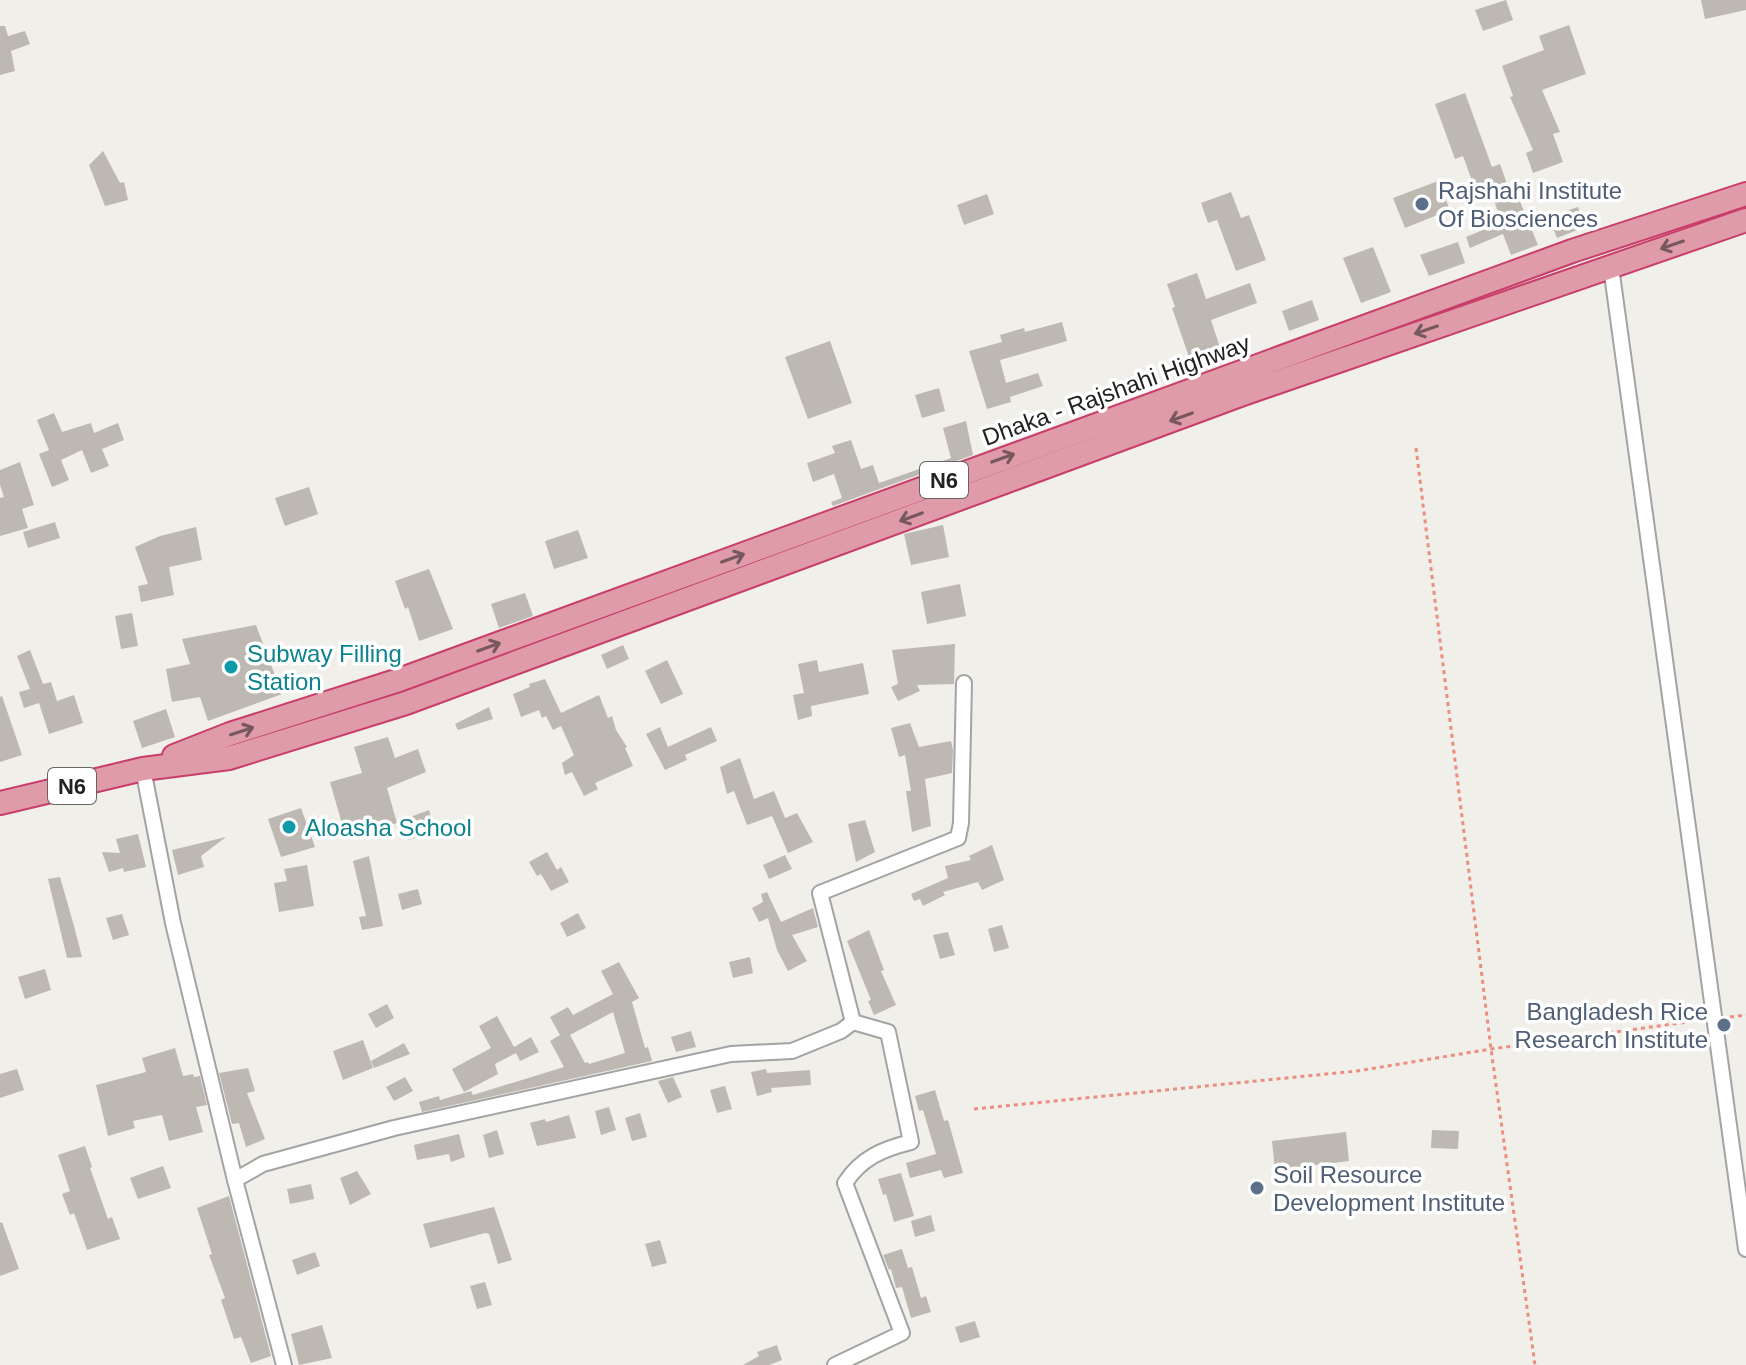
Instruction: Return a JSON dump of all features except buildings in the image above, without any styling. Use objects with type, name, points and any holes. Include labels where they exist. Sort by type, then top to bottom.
[{"type":"highway","name":"Dhaka - Rajshahi Highway","points":[[143,769],[230,734],[414,675],[1572,251],[1746,194]]},
{"type":"highway","name":"Dhaka - Rajshahi Highway","points":[[0,803],[143,769],[229,758],[406,703],[1243,394],[1745,221]]},
{"type":"street","points":[[1611,267],[1656,612],[1746,1249]]},
{"type":"street","points":[[853,1022],[820,893],[958,838],[961,823],[964,683]]},
{"type":"street","points":[[143,769],[173,923],[235,1180],[284,1365]]},
{"type":"street","points":[[235,1180],[263,1164],[394,1128],[731,1054],[792,1051],[841,1031],[853,1022]]},
{"type":"street","points":[[835,1365],[902,1333],[845,1183],[854,1168],[881,1150],[911,1142],[888,1032],[853,1022]]},
{"type":"path","points":[[1416,448],[1491,1049],[1535,1365]]},
{"type":"path","points":[[974,1109],[1357,1071],[1491,1049],[1746,1015]]},
{"type":"place","name":"Rajshahi Institute Of Biosciences","points":[[1422,204]]},
{"type":"place","name":"Subway Filling Station","points":[[231,667]]},
{"type":"place","name":"Aloasha School","points":[[289,827]]},
{"type":"place","name":"Bangladesh Rice Research Institute","points":[[1724,1025]]},
{"type":"place","name":"Soil Resource Development Institute","points":[[1257,1188]]}]
